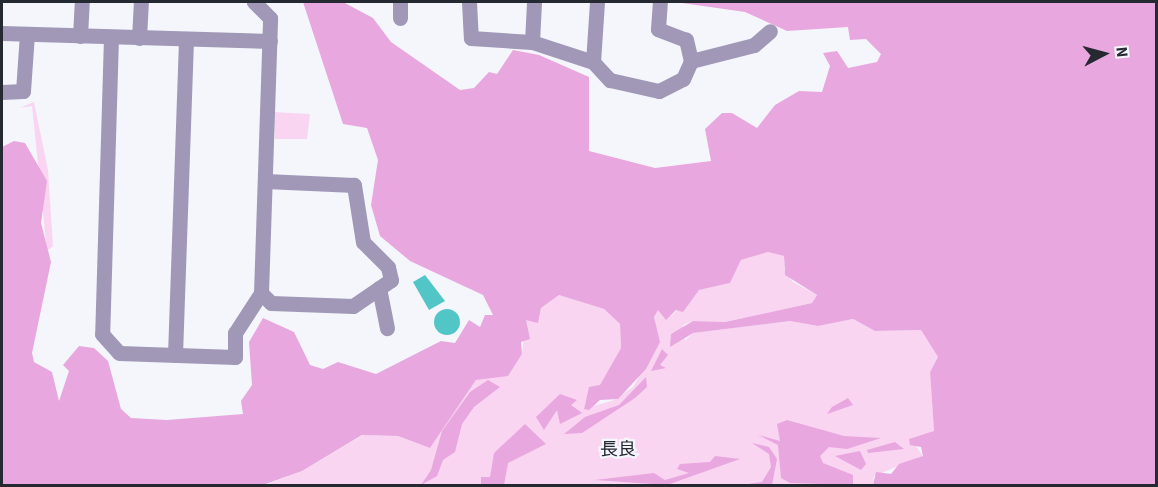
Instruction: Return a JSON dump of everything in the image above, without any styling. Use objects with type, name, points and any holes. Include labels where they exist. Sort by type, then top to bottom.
[{"type":"street","points":[[80,36],[82,2]]},
{"type":"street","points":[[139,38],[141,2]]},
{"type":"street","points":[[111,37],[102,334],[119,353],[235,357],[235,333],[261,293],[270,18],[254,2]]},
{"type":"street","points":[[400,2],[400,18]]},
{"type":"street","points":[[469,2],[471,38],[532,42],[593,62],[610,80],[659,91],[683,79],[692,61],[687,40],[658,29],[660,2]]},
{"type":"street","points":[[532,42],[534,2]]},
{"type":"street","points":[[593,62],[597,2]]},
{"type":"street","points":[[692,61],[754,45],[770,31]]},
{"type":"street","points":[[2,33],[270,41]]},
{"type":"street","points":[[2,92],[23,91],[27,34]]},
{"type":"street","points":[[175,355],[186,39]]},
{"type":"street","points":[[261,293],[271,303],[353,306],[392,280],[388,267],[363,242],[354,185],[265,180]]},
{"type":"street","points":[[380,288],[387,328]]},
{"type":"shaded area","points":[[303,2],[343,2],[373,18],[391,42],[460,90],[474,88],[489,72],[497,74],[513,50],[539,55],[589,77],[589,151],[655,168],[711,161],[705,129],[722,113],[732,113],[757,128],[775,105],[799,91],[822,92],[830,66],[823,53],[837,51],[848,68],[877,62],[881,54],[866,39],[850,40],[848,27],[787,31],[745,12],[675,2],[1156,2],[1156,485],[873,485],[876,472],[891,474],[899,464],[923,456],[921,447],[910,445],[909,439],[934,431],[930,372],[938,357],[921,330],[875,331],[853,319],[818,326],[790,321],[693,333],[670,347],[671,334],[693,321],[725,322],[812,303],[817,295],[785,275],[784,256],[768,252],[741,260],[730,283],[699,290],[683,312],[676,310],[666,320],[658,310],[654,317],[660,342],[646,369],[618,399],[600,400],[589,410],[584,409],[589,387],[600,385],[621,348],[620,324],[604,309],[559,295],[541,308],[538,323],[526,320],[530,339],[521,342],[522,354],[508,376],[476,380],[430,448],[398,436],[362,435],[302,471],[263,485],[2,486],[2,147],[14,141],[25,143],[47,181],[41,223],[51,262],[32,353],[34,362],[52,372],[59,401],[69,371],[63,365],[79,346],[94,348],[108,361],[121,409],[131,418],[167,420],[243,414],[241,401],[252,385],[249,342],[263,318],[294,332],[310,365],[323,369],[338,362],[376,374],[441,341],[455,343],[469,320],[480,327],[485,315],[493,315],[483,295],[410,261],[380,236],[371,205],[378,160],[367,128],[343,124]]},
{"type":"shaded area","points":[[34,102],[48,170],[53,246],[47,251],[32,106],[20,108]]},
{"type":"shaded area","points":[[274,112],[310,114],[307,139],[275,139]]},
{"type":"shaded area","points":[[768,252],[784,256],[784,270],[793,282],[817,295],[812,303],[725,322],[693,321],[683,325],[685,341],[692,333],[790,321],[818,326],[853,319],[875,331],[921,330],[938,357],[930,372],[934,431],[916,446],[923,456],[874,476],[873,485],[263,486],[302,471],[363,435],[398,436],[430,448],[476,380],[512,369],[522,354],[526,320],[539,319],[541,308],[559,295],[604,309],[620,324],[621,348],[600,386],[588,393],[584,409],[614,400],[633,387],[659,343],[654,317],[658,309],[671,316],[699,290],[730,283],[741,260]]},
{"type":"shaded area","points":[[662,349],[668,355],[660,365],[666,368],[651,371]]},
{"type":"shaded area","points":[[646,377],[647,387],[635,398],[582,433],[564,434],[585,417],[619,405]]},
{"type":"shaded area","points":[[488,380],[500,387],[474,407],[462,424],[455,452],[443,460],[437,476],[421,485],[431,470],[442,431],[470,392]]},
{"type":"shaded area","points":[[560,394],[577,400],[571,405],[582,413],[560,424],[557,410],[544,430],[536,417]]},
{"type":"shaded area","points":[[848,398],[853,405],[827,414],[832,407]]},
{"type":"shaded area","points":[[787,420],[844,436],[881,438],[847,449],[829,447],[820,456],[823,463],[853,475],[853,485],[790,483],[781,478],[778,445],[758,435],[780,441],[777,424]]},
{"type":"shaded area","points":[[525,424],[546,444],[508,463],[504,485],[481,485],[481,477],[490,477],[494,453]]},
{"type":"shaded area","points":[[895,442],[904,449],[868,453],[867,450]]},
{"type":"shaded area","points":[[752,443],[769,447],[777,459],[772,485],[741,485],[762,482],[771,467],[769,454]]},
{"type":"shaded area","points":[[860,451],[866,464],[861,470],[835,456]]},
{"type":"shaded area","points":[[715,456],[740,459],[667,485],[595,480],[654,473],[665,480],[689,473],[677,469],[680,464],[710,462]]},
{"type":"water","points":[[425,275],[445,301],[429,310],[413,282]]},
{"type":"water","points":[[447,309],[456,313],[460,322],[456,331],[447,335],[438,331],[434,322],[438,313]]},
{"type":"district","name":"長良","points":[[618,450]]}]
